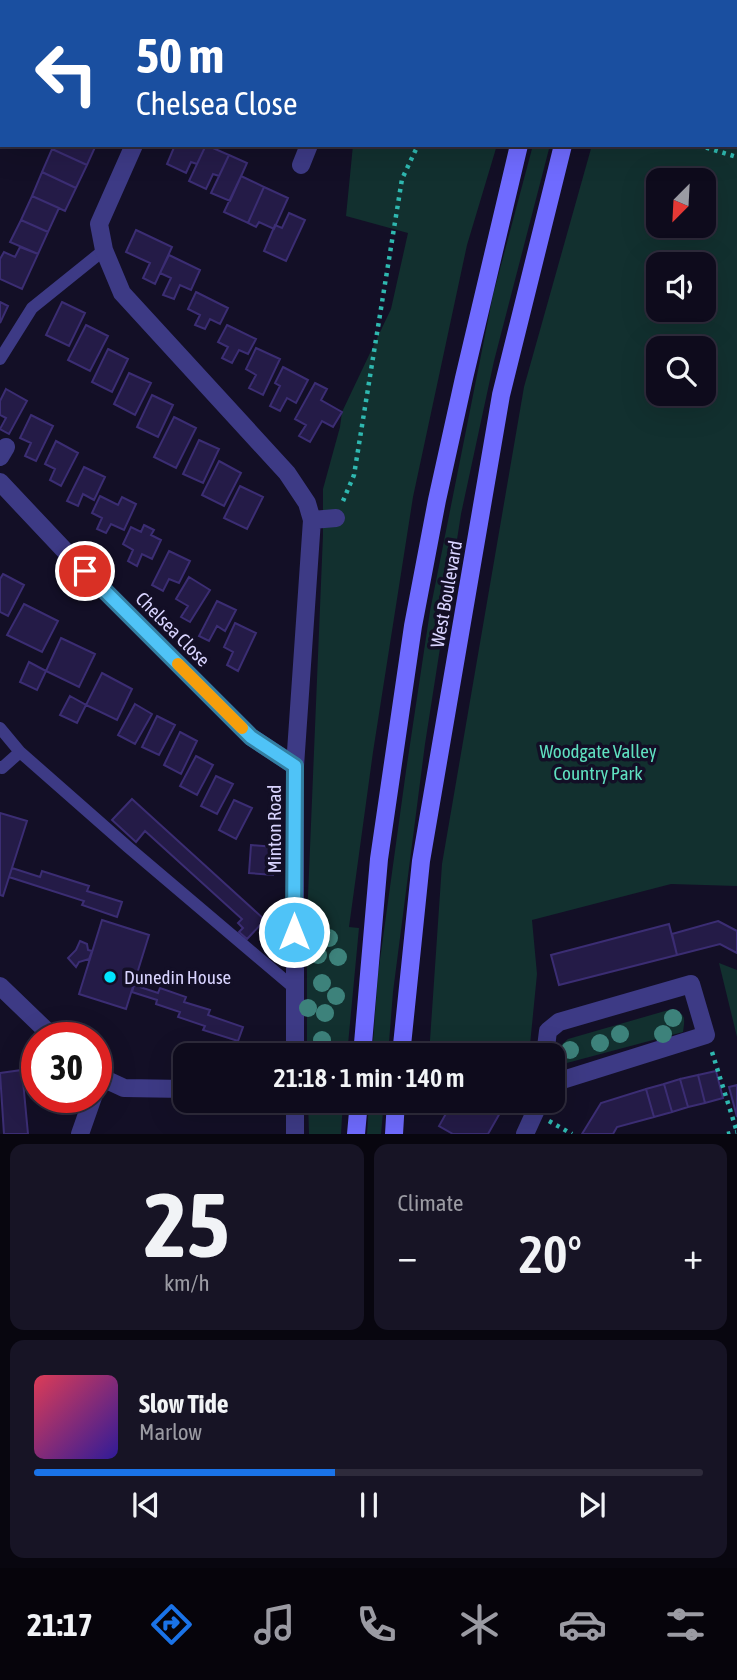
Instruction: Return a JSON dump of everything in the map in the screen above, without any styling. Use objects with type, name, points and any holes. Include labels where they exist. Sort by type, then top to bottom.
[{"type":"main road","name":"West Boulevard","points":[[363,1043],[379,859],[413,626],[437,500],[519,147]]},
{"type":"main road","name":"West Boulevard","points":[[402,1043],[421,861],[501,395],[563,147]]},
{"type":"main road","points":[[356,1134],[358,1113]]},
{"type":"main road","points":[[394,1134],[395,1113]]},
{"type":"street","name":"Minton Road","points":[[133,147],[99,224],[104,250],[122,293],[287,472],[307,503],[312,520],[295,766],[295,1043]]},
{"type":"street","points":[[301,165],[308,147]]},
{"type":"street","name":"Chelsea Close","points":[[0,482],[251,737],[295,766]]},
{"type":"street","points":[[312,520],[336,518]]},
{"type":"street","points":[[546,1043],[548,1031],[559,1022],[691,984],[706,1035],[565,1079]]},
{"type":"street","points":[[0,986],[37,1022]]},
{"type":"street","points":[[112,1084],[124,1088],[173,1090]]},
{"type":"street","points":[[80,1134],[87,1113]]},
{"type":"street","points":[[295,1113],[295,1134]]},
{"type":"street","points":[[525,1134],[535,1113]]},
{"type":"lane","points":[[0,359],[32,308],[104,250]]},
{"type":"lane","points":[[0,728],[20,752],[293,987]]},
{"type":"lane","points":[[0,767],[20,752]]},
{"type":"path","points":[[336,518],[354,475],[401,179],[417,147]]},
{"type":"path","points":[[704,147],[737,157]]},
{"type":"path","points":[[706,1035],[737,1132],[727,1134]]},
{"type":"green space","points":[[353,147],[496,147],[467,245],[413,497],[349,927],[359,928],[348,1043],[307,1043],[307,920],[323,489],[342,412],[391,309],[408,233],[346,216]]},
{"type":"green space","points":[[532,147],[549,147],[494,361],[461,514],[425,744],[389,1043],[373,1043],[378,974],[430,611],[493,295]]},
{"type":"green space","name":"Woodgate Valley Country Park","points":[[591,147],[737,147],[737,886],[671,884],[532,920],[537,974],[530,1043],[430,1043],[442,864],[524,387]]},
{"type":"green space","points":[[719,963],[737,970],[737,1037]]},
{"type":"green space","points":[[672,1009],[684,1017],[683,1032],[565,1063],[564,1043],[568,1039]]},
{"type":"green space","points":[[308,1113],[342,1113],[341,1134],[309,1134]]},
{"type":"green space","points":[[368,1113],[383,1113],[381,1134],[367,1134]]},
{"type":"building","points":[[53,147],[95,147],[87,165],[52,149]]},
{"type":"building","points":[[174,147],[205,147],[197,164],[191,162],[186,173],[167,164]]},
{"type":"building","points":[[205,147],[229,155],[219,176],[213,174],[206,189],[189,181]]},
{"type":"building","points":[[52,149],[87,165],[76,188],[42,172]]},
{"type":"building","points":[[229,155],[247,163],[230,201],[211,193]]},
{"type":"building","points":[[42,172],[76,188],[65,211],[32,196]]},
{"type":"building","points":[[241,176],[264,187],[248,223],[224,212]]},
{"type":"building","points":[[264,187],[288,198],[274,229],[259,222],[256,227],[248,223]]},
{"type":"building","points":[[32,196],[59,208],[48,232],[21,220]]},
{"type":"building","points":[[289,213],[305,220],[286,261],[264,251],[275,225],[282,228]]},
{"type":"building","points":[[21,220],[48,232],[38,254],[10,242]]},
{"type":"building","points":[[136,230],[172,247],[155,284],[143,278],[150,263],[126,252]]},
{"type":"building","points":[[20,247],[38,254],[22,289],[0,279],[0,259],[4,252],[15,257]]},
{"type":"building","points":[[169,255],[200,270],[191,290],[180,285],[174,299],[163,295],[171,278],[160,273]]},
{"type":"building","points":[[196,292],[228,308],[220,324],[210,319],[205,329],[195,325],[200,315],[188,309]]},
{"type":"building","points":[[0,302],[8,306],[0,323]]},
{"type":"building","points":[[62,302],[85,313],[69,346],[46,335]]},
{"type":"building","points":[[86,325],[108,336],[90,371],[68,360]]},
{"type":"building","points":[[227,325],[256,339],[248,354],[239,350],[232,363],[222,358],[228,347],[218,342]]},
{"type":"building","points":[[256,348],[280,359],[263,395],[249,388],[256,375],[246,369]]},
{"type":"building","points":[[108,349],[128,359],[112,392],[92,382]]},
{"type":"building","points":[[283,367],[308,380],[296,403],[287,398],[280,411],[270,406],[280,386],[275,383]]},
{"type":"building","points":[[129,373],[151,383],[135,415],[114,404]]},
{"type":"building","points":[[315,383],[327,389],[321,400],[342,412],[333,427],[322,421],[310,442],[299,436],[306,425],[295,419]]},
{"type":"building","points":[[6,389],[27,401],[9,434],[0,429],[6,418],[0,415],[0,401]]},
{"type":"building","points":[[152,395],[173,405],[158,437],[137,427]]},
{"type":"building","points":[[31,415],[53,426],[36,461],[25,456],[31,443],[20,438]]},
{"type":"building","points":[[174,417],[196,428],[176,468],[154,457]]},
{"type":"building","points":[[199,440],[219,449],[203,483],[183,474]]},
{"type":"building","points":[[56,441],[78,453],[61,486],[50,480],[55,469],[45,464]]},
{"type":"building","points":[[219,461],[241,473],[224,506],[202,495]]},
{"type":"building","points":[[84,467],[105,477],[94,500],[83,494],[78,506],[67,501]]},
{"type":"building","points":[[240,486],[263,497],[247,529],[224,518]]},
{"type":"building","points":[[100,496],[118,505],[122,497],[136,504],[124,530],[111,524],[106,533],[97,529],[102,518],[92,513]]},
{"type":"building","points":[[144,525],[154,530],[151,535],[161,540],[152,559],[142,554],[137,566],[128,561],[133,550],[123,544],[131,527],[141,532]]},
{"type":"building","points":[[169,551],[190,561],[179,583],[169,579],[163,591],[152,585]]},
{"type":"building","points":[[3,574],[24,585],[8,616],[0,612],[0,579]]},
{"type":"building","points":[[189,577],[210,590],[190,622],[181,617],[188,606],[176,599]]},
{"type":"building","points":[[217,601],[236,610],[225,631],[217,626],[209,641],[199,636]]},
{"type":"building","points":[[24,604],[58,621],[42,652],[7,635]]},
{"type":"building","points":[[235,623],[256,633],[238,671],[227,665],[233,652],[224,647]]},
{"type":"building","points":[[61,638],[95,654],[79,687],[46,671]]},
{"type":"building","points":[[29,662],[46,671],[37,690],[20,682]]},
{"type":"building","points":[[102,673],[132,689],[117,720],[86,705]]},
{"type":"building","points":[[70,696],[86,705],[77,723],[60,715]]},
{"type":"building","points":[[135,704],[152,714],[135,744],[118,735]]},
{"type":"building","points":[[157,716],[175,725],[159,755],[142,747]]},
{"type":"building","points":[[180,732],[197,741],[181,774],[164,765]]},
{"type":"building","points":[[196,756],[213,765],[197,795],[180,786]]},
{"type":"building","points":[[216,776],[233,784],[217,814],[201,806]]},
{"type":"building","points":[[132,799],[265,920],[247,939],[239,932],[243,928],[238,923],[242,919],[145,831],[136,842],[112,820]]},
{"type":"building","points":[[234,800],[252,808],[236,839],[219,830]]},
{"type":"building","points":[[0,813],[27,821],[3,896],[0,895]]},
{"type":"building","points":[[251,845],[275,847],[273,875],[249,873]]},
{"type":"building","points":[[12,868],[40,877],[42,871],[89,886],[87,891],[122,902],[117,917],[82,905],[84,901],[9,877]]},
{"type":"building","name":"Dunedin House","points":[[102,920],[149,935],[126,1009],[79,994]]},
{"type":"building","points":[[718,921],[737,931],[737,953],[720,944],[677,955],[672,934]]},
{"type":"building","points":[[669,924],[677,955],[559,985],[551,955]]},
{"type":"building","name":"Dunedin House","points":[[80,941],[87,944],[88,950],[92,951],[89,959],[79,962],[76,967],[68,958]]},
{"type":"building","points":[[134,985],[158,993],[160,988],[186,997],[184,1002],[210,1010],[208,1015],[243,1027],[238,1041],[203,1030],[205,1026],[178,1017],[180,1012],[156,1004],[157,1000],[132,992]]},
{"type":"building","points":[[21,1070],[21,1113],[26,1113],[28,1134],[4,1134],[0,1073]]},
{"type":"building","points":[[716,1071],[723,1098],[705,1103],[698,1075]]},
{"type":"building","points":[[698,1075],[705,1103],[688,1107],[680,1079]]},
{"type":"building","points":[[680,1079],[688,1107],[672,1112],[664,1084]]},
{"type":"building","points":[[664,1084],[672,1112],[654,1117],[646,1089]]},
{"type":"building","points":[[737,1085],[737,1117],[729,1087]]},
{"type":"building","points":[[646,1089],[654,1117],[617,1127],[613,1134],[582,1134],[601,1103]]},
{"type":"building","points":[[446,1113],[500,1113],[488,1134],[453,1134],[439,1126]]},
{"type":"slow traffic","points":[[178,664],[242,728]]},
{"type":"place","name":"Dunedin House","points":[[110,977]]},
{"type":"route","points":[[85,571],[251,737],[295,766],[294,932]]}]
